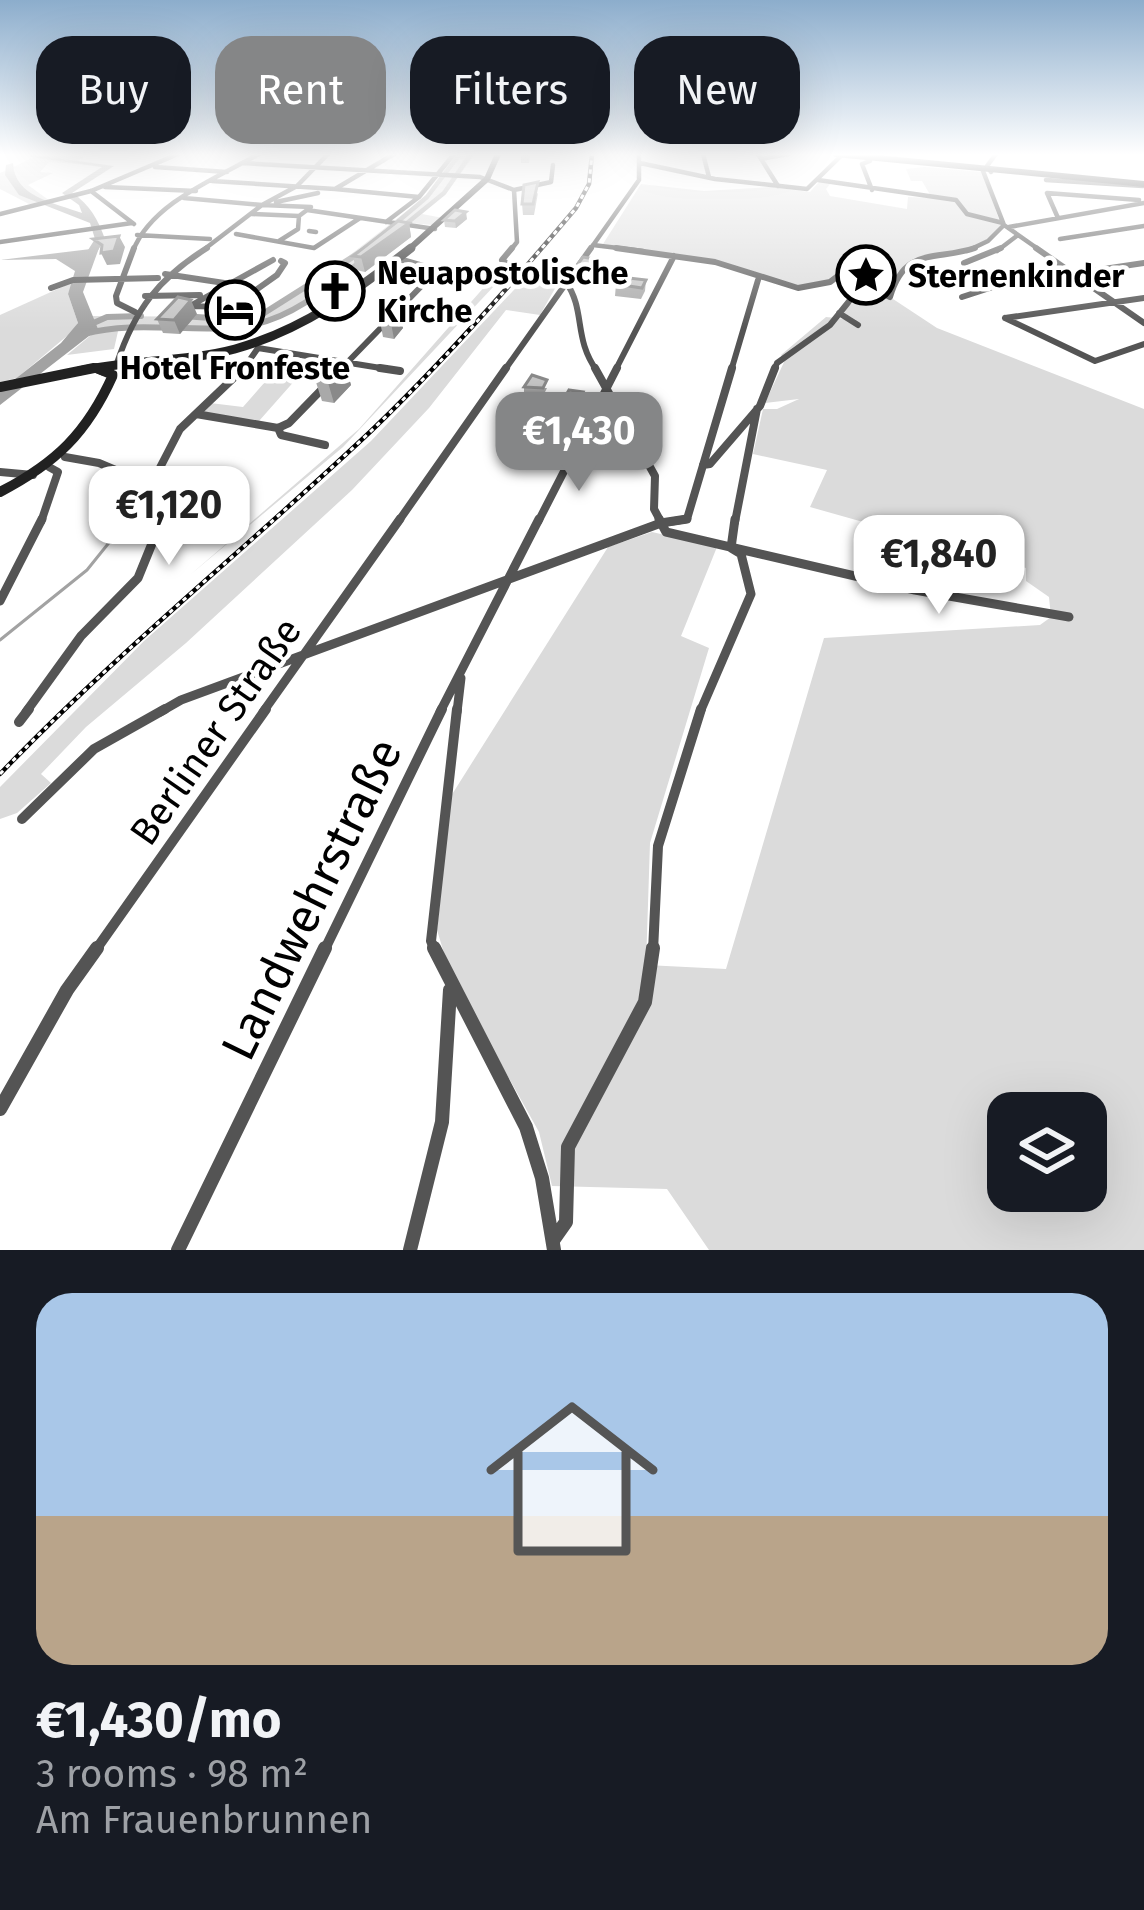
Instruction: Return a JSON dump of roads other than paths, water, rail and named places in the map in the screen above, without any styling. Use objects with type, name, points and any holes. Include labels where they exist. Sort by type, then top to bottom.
[{"type":"main road","points":[[1,387],[97,368],[115,371],[136,361],[257,346],[314,319],[399,259],[453,212]]},
{"type":"main road","points":[[0,492],[64,457],[96,412],[115,371]]},
{"type":"street","points":[[117,212],[132,224]]},
{"type":"street","points":[[131,319],[116,301],[123,278],[137,236],[165,212]]},
{"type":"street","points":[[115,371],[131,319],[161,276],[252,214],[298,217],[307,212]]},
{"type":"street","points":[[325,212],[436,229]]},
{"type":"street","points":[[393,223],[404,212]]},
{"type":"street","points":[[515,212],[517,242],[502,260],[566,282],[578,299],[584,352],[609,387],[655,476],[654,509],[666,532],[915,590],[1069,617]]},
{"type":"street","name":"Berliner Straße","points":[[0,1109],[50,1014],[616,212]]},
{"type":"street","points":[[966,212],[1017,228],[1088,212]]},
{"type":"street","points":[[1000,212],[1004,224],[1018,236],[1144,322]]},
{"type":"street","points":[[1056,212],[1058,218]]},
{"type":"street","points":[[265,236],[282,217]]},
{"type":"street","points":[[298,217],[318,233]]},
{"type":"street","points":[[279,242],[360,218]]},
{"type":"street","points":[[0,242],[132,224],[145,227]]},
{"type":"street","points":[[593,245],[726,264],[758,280],[809,288],[832,281],[846,270],[890,297],[896,275],[908,264],[980,246],[1004,224]]},
{"type":"street","points":[[1060,239],[1144,226]]},
{"type":"street","points":[[236,234],[314,248],[318,233]]},
{"type":"street","points":[[137,236],[213,239]]},
{"type":"street","points":[[964,263],[994,253],[1018,236]]},
{"type":"street","points":[[279,242],[279,263]]},
{"type":"street","points":[[202,295],[190,306],[232,307],[302,247]]},
{"type":"street","name":"Landwehrstraße","points":[[178,1250],[462,672],[674,256]]},
{"type":"street","points":[[196,414],[278,428],[290,423],[434,274],[434,266],[399,259]]},
{"type":"street","points":[[145,296],[202,295],[279,263]]},
{"type":"street","points":[[962,297],[1002,284],[1144,263]]},
{"type":"street","points":[[51,288],[73,280],[161,276],[231,284]]},
{"type":"street","points":[[22,819],[79,760],[181,700],[662,524],[688,519],[758,280]]},
{"type":"street","points":[[731,548],[744,461],[777,363],[830,325],[863,284]]},
{"type":"street","points":[[1144,298],[1006,318],[1100,362],[1144,344]]},
{"type":"street","points":[[839,313],[858,325]]},
{"type":"street","points":[[19,722],[81,636],[142,570],[162,520],[152,484],[180,429],[239,375],[257,346],[400,371]]},
{"type":"street","points":[[703,465],[710,464],[758,409]]},
{"type":"street","points":[[278,428],[281,435],[326,446]]},
{"type":"street","points":[[64,457],[100,463],[152,484]]},
{"type":"street","points":[[0,602],[47,505],[58,472],[49,467]]},
{"type":"street","points":[[0,472],[34,475]]},
{"type":"street","points":[[554,1245],[566,1222],[568,1147],[645,1002],[653,958],[658,846],[707,689],[751,594],[741,554],[731,548]]},
{"type":"street","points":[[462,672],[430,926],[435,955],[526,1127],[542,1178],[554,1245]]},
{"type":"street","points":[[410,1250],[426,1191],[452,1048],[450,986]]},
{"type":"waterway","points":[[72,212],[94,221],[100,239],[88,258]]},
{"type":"waterway","points":[[87,212],[89,218]]},
{"type":"waterway","points":[[365,249],[409,212]]},
{"type":"waterway","points":[[396,232],[420,212]]},
{"type":"waterway","points":[[261,315],[365,249]]},
{"type":"waterway","points":[[84,334],[126,328],[231,328],[268,321],[311,299],[364,259]]},
{"type":"waterway","points":[[89,325],[107,317],[141,316]]},
{"type":"waterway","points":[[183,316],[225,319]]},
{"type":"waterway","points":[[0,640],[87,570],[149,493]]},
{"type":"railway","points":[[0,774],[90,685],[371,431],[502,294],[572,212]]},
{"type":"place","name":"Sternenkinder","points":[[866,275]]},
{"type":"place","name":"Neuapostolische Kirche","points":[[335,291]]},
{"type":"place","name":"Hotel Fronfeste","points":[[235,310]]}]
